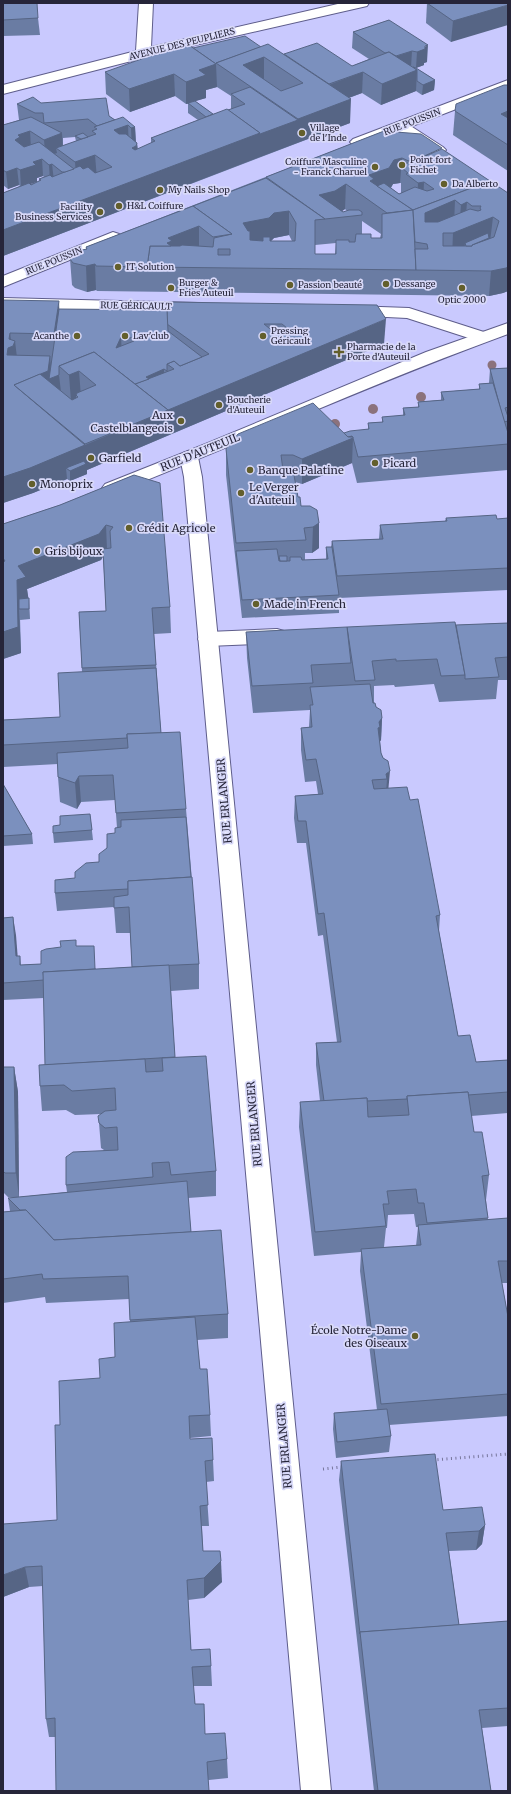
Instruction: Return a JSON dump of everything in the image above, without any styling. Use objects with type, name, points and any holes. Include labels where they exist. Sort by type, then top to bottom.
[{"type":"street","points":[[143,53],[146,3]]},
{"type":"street","name":"AVENUE DES PEUPLIERS","points":[[3,90],[143,53],[266,23],[362,3]]},
{"type":"street","name":"RUE POUSSIN","points":[[342,149],[508,84]]},
{"type":"street","points":[[401,126],[452,159]]},
{"type":"street","name":"RUE POUSSIN","points":[[3,282],[130,231]]},
{"type":"street","name":"RUE GÉRICAULT","points":[[3,303],[210,308]]},
{"type":"street","points":[[337,311],[409,313],[481,337]]},
{"type":"street","name":"RUE D'AUTEUIL","points":[[92,495],[189,457],[481,337],[508,328]]},
{"type":"street","name":"RUE ERLANGER","points":[[189,457],[193,477],[316,1791]]},
{"type":"street","points":[[208,639],[298,635]]},
{"type":"path","points":[[431,1460],[508,1454]]},
{"type":"path","points":[[286,1472],[346,1467]]},
{"type":"building","points":[[3,3],[37,3],[38,18],[3,20]]},
{"type":"building","points":[[427,3],[508,3],[508,5],[453,21]]},
{"type":"building","points":[[389,20],[428,45],[425,46],[425,49],[417,52],[412,51],[396,56],[389,52],[385,53],[353,32]]},
{"type":"building","points":[[245,36],[261,47],[216,64],[193,48]]},
{"type":"building","points":[[186,43],[216,64],[199,70],[206,75],[186,82],[174,74],[129,89],[105,72]]},
{"type":"building","points":[[317,43],[352,66],[389,52],[417,70],[382,84],[363,72],[329,84],[284,54]]},
{"type":"building","points":[[268,44],[351,99],[298,119],[216,63]],"holes":[[[264,57],[303,83],[281,91],[243,65]]]},
{"type":"building","points":[[413,67],[435,80],[423,85],[417,81],[417,70]]},
{"type":"building","points":[[504,85],[508,85],[508,111],[501,114],[508,118],[508,145],[455,111],[456,104]]},
{"type":"building","points":[[250,87],[298,120],[260,134],[228,110],[245,104],[231,94]]},
{"type":"building","points":[[33,97],[41,103],[106,98],[109,116],[115,120],[97,126],[88,119],[44,123],[43,113],[35,113],[17,104]]},
{"type":"building","points":[[195,101],[213,114],[206,117],[188,103]]},
{"type":"building","points":[[227,109],[260,133],[3,230],[3,193],[29,183],[31,185],[41,180],[39,179],[50,175],[52,177],[80,166],[83,169],[88,167],[95,173],[112,167],[95,155],[75,162],[56,148],[96,134],[92,131],[97,129],[94,127],[123,117],[135,127],[131,128],[128,125],[114,130],[119,134],[126,134],[137,143],[136,146],[132,148],[135,150],[155,141],[151,138]]},
{"type":"building","points":[[31,117],[62,133],[44,140],[30,131],[18,135],[20,137],[15,140],[24,147],[39,142],[74,169],[62,172],[52,164],[49,165],[42,159],[33,162],[36,165],[20,170],[17,168],[6,172],[3,170],[3,125]]},
{"type":"building","points":[[384,131],[421,134],[442,148],[411,162],[402,158],[394,160],[389,168],[369,175],[374,179],[370,181],[413,210],[387,213],[346,184],[335,191],[319,195],[343,212],[349,210],[359,210],[362,212],[362,215],[325,219],[266,177]]},
{"type":"building","points":[[83,133],[88,137],[81,139],[75,136]]},
{"type":"building","points":[[442,149],[490,181],[413,210],[377,186],[384,183],[399,194],[415,187],[427,191],[434,189],[424,182],[418,183],[406,174],[408,173],[402,168],[403,165]]},
{"type":"building","points":[[266,178],[325,219],[315,220],[315,254],[336,254],[336,240],[349,240],[349,242],[355,242],[356,234],[371,234],[371,238],[382,238],[382,214],[413,210],[416,270],[147,267],[150,246],[182,245],[213,247],[214,238],[232,234],[193,206]],"holes":[[[289,211],[296,223],[295,241],[270,241],[270,237],[263,237],[263,241],[250,240],[250,231],[248,231],[243,223],[269,218],[274,213]],[[218,249],[230,249],[230,255],[218,255]]]},
{"type":"building","points":[[490,181],[508,193],[508,267],[491,271],[416,270],[415,249],[428,249],[427,244],[415,242],[413,210]],"holes":[[[455,200],[461,205],[467,202],[472,206],[481,206],[481,210],[478,211],[470,209],[438,222],[425,222],[425,213]],[[493,217],[499,221],[494,237],[472,246],[443,246],[443,233],[453,233]]]},
{"type":"building","points":[[193,206],[232,234],[213,237],[199,226],[168,238],[172,241],[167,243],[171,246],[150,246],[147,267],[96,266],[95,264],[86,266],[73,263],[70,259],[71,255],[77,251],[87,249],[86,247]]},
{"type":"building","points":[[488,233],[489,238],[472,246],[466,246],[465,243]]},
{"type":"building","points":[[3,300],[59,301],[54,334],[10,333],[9,339],[15,341],[13,346],[8,348],[7,355],[50,356],[48,371],[14,385],[85,445],[30,468],[3,477]]},
{"type":"building","points":[[167,302],[377,305],[386,319],[168,410],[135,384],[174,369],[167,364],[174,361],[180,366],[209,354],[167,324]],"holes":[[[264,324],[282,324],[287,328],[275,333]]]},
{"type":"building","points":[[59,309],[167,310],[168,331],[202,357],[180,366],[174,361],[167,364],[167,371],[164,369],[146,377],[149,379],[135,384],[94,352],[59,366],[59,375],[49,379]],"holes":[[[121,337],[133,338],[134,341],[116,348]]]},
{"type":"building","points":[[94,352],[168,410],[85,444],[14,385],[40,374],[72,400],[78,397],[76,395],[77,393],[96,385],[79,371],[69,375],[59,366]]},
{"type":"building","points":[[508,368],[508,407],[505,408],[508,421],[504,422],[490,369]]},
{"type":"building","points":[[493,383],[508,433],[508,444],[358,457],[352,436],[348,437],[344,433],[369,429],[368,423],[383,422],[382,417],[405,415],[403,408],[419,407],[418,402],[444,400],[441,392],[480,389],[479,384]]},
{"type":"building","points":[[313,403],[348,437],[353,437],[302,459],[293,455],[281,455],[283,470],[293,470],[301,506],[310,506],[317,510],[319,523],[313,527],[304,528],[306,540],[236,543],[226,449],[238,434]]},
{"type":"building","points":[[84,461],[86,464],[70,471],[66,468]]},
{"type":"building","points":[[134,475],[160,483],[170,607],[152,608],[156,665],[82,668],[79,612],[106,611],[103,549],[111,548],[110,531],[113,527],[106,525],[99,534],[18,566],[26,577],[17,580],[18,627],[3,632],[3,562],[5,561],[3,558],[3,524],[60,505]]},
{"type":"building","points":[[496,515],[497,519],[508,518],[508,568],[337,576],[332,541],[383,539],[380,525],[447,521],[446,518]]},
{"type":"building","points":[[326,547],[332,547],[339,595],[242,600],[236,551],[277,549],[279,561],[290,561],[290,557],[301,557],[302,560],[328,559]]},
{"type":"building","points":[[279,556],[287,556],[287,561],[280,561]]},
{"type":"building","points":[[29,598],[29,609],[19,609],[19,599]]},
{"type":"building","points":[[455,622],[465,675],[441,676],[437,659],[396,661],[396,659],[372,661],[375,680],[355,681],[347,627]]},
{"type":"building","points":[[508,623],[508,657],[495,658],[499,677],[465,679],[456,625]]},
{"type":"building","points":[[347,627],[351,663],[311,665],[313,683],[252,686],[246,632]]},
{"type":"building","points":[[156,668],[161,733],[127,734],[127,738],[3,745],[3,720],[60,717],[58,673]]},
{"type":"building","points":[[370,684],[373,703],[375,703],[376,707],[381,710],[382,718],[379,722],[380,727],[378,728],[381,753],[383,758],[388,761],[390,771],[386,774],[387,779],[372,780],[374,789],[407,787],[410,800],[418,799],[440,915],[436,916],[458,1036],[470,1035],[476,1062],[508,1060],[508,1092],[468,1095],[468,1092],[407,1096],[407,1099],[367,1101],[367,1098],[324,1101],[316,1043],[341,1042],[324,913],[318,914],[306,821],[298,821],[295,796],[323,794],[316,759],[306,760],[301,728],[312,727],[310,705],[313,705],[310,687]]},
{"type":"building","points":[[180,732],[186,809],[116,813],[113,775],[79,776],[75,783],[58,777],[57,753],[128,748],[127,734]]},
{"type":"building","points":[[3,784],[32,834],[3,836]]},
{"type":"building","points":[[90,814],[92,830],[53,833],[53,826],[60,825],[60,816]]},
{"type":"building","points":[[186,817],[191,877],[128,881],[128,889],[55,893],[55,880],[75,878],[75,872],[86,863],[99,862],[99,854],[107,848],[107,834],[115,833],[115,828],[121,827],[121,820]]},
{"type":"building","points":[[192,877],[199,964],[132,967],[129,907],[114,908],[114,897],[128,895],[128,881]]},
{"type":"building","points":[[13,917],[16,956],[20,956],[20,965],[41,964],[41,951],[61,947],[60,941],[76,940],[76,946],[94,946],[95,969],[43,972],[44,980],[3,983],[3,918]]},
{"type":"building","points":[[169,965],[175,1057],[45,1065],[43,972]]},
{"type":"building","points":[[206,1056],[216,1171],[171,1175],[169,1162],[152,1163],[153,1177],[66,1185],[66,1157],[73,1152],[118,1150],[117,1127],[105,1128],[99,1123],[98,1116],[105,1111],[116,1110],[115,1088],[72,1091],[64,1085],[40,1086],[39,1065],[145,1059],[146,1072],[163,1071],[162,1058]]},
{"type":"building","points":[[3,1067],[14,1067],[16,1173],[5,1173],[3,1171]]},
{"type":"building","points":[[468,1092],[474,1132],[482,1132],[489,1175],[482,1176],[488,1218],[427,1223],[424,1203],[418,1203],[416,1189],[387,1191],[389,1204],[383,1204],[386,1226],[315,1232],[300,1102],[367,1098],[368,1117],[409,1115],[407,1096]]},
{"type":"building","points":[[187,1181],[191,1232],[54,1240],[26,1210],[20,1210],[8,1198]]},
{"type":"building","points":[[26,1210],[54,1240],[221,1230],[228,1314],[130,1320],[128,1276],[43,1279],[42,1274],[3,1279],[3,1212]]},
{"type":"building","name":"École Notre-Dame des Oiseaux","points":[[508,1218],[508,1261],[498,1261],[508,1317],[508,1394],[381,1404],[361,1249],[421,1245],[418,1225]]},
{"type":"building","points":[[195,1317],[200,1369],[207,1369],[210,1415],[189,1416],[190,1439],[212,1438],[213,1460],[205,1461],[208,1505],[200,1506],[203,1551],[220,1551],[221,1561],[204,1578],[187,1580],[191,1650],[210,1649],[211,1666],[192,1667],[195,1704],[204,1704],[205,1734],[225,1733],[227,1759],[207,1762],[209,1791],[56,1791],[55,1718],[46,1719],[42,1566],[25,1567],[3,1575],[3,1524],[57,1520],[55,1425],[60,1425],[59,1381],[100,1378],[99,1359],[115,1357],[114,1323]]},
{"type":"building","points":[[387,1409],[391,1436],[337,1442],[334,1413]]},
{"type":"building","points":[[435,1454],[443,1510],[482,1507],[485,1525],[479,1531],[446,1533],[459,1625],[360,1632],[360,1634],[341,1461]]},
{"type":"building","points":[[508,1621],[508,1708],[479,1710],[491,1791],[378,1791],[360,1632]]},
{"type":"place","name":"Village de l'Inde","points":[[302,133]]},
{"type":"place","name":"Point fort Fichet","points":[[402,165]]},
{"type":"place","name":"Coiffure Masculine - Franck Charuel","points":[[375,167]]},
{"type":"place","name":"Da Alberto","points":[[444,184]]},
{"type":"place","name":"My Nails Shop","points":[[160,190]]},
{"type":"place","name":"H&L Coiffure","points":[[119,206]]},
{"type":"place","name":"Facility Business Services","points":[[100,212]]},
{"type":"place","name":"IT Solution","points":[[118,267]]},
{"type":"place","name":"Dessange","points":[[386,284]]},
{"type":"place","name":"Passion beauté","points":[[290,285]]},
{"type":"place","name":"Burger & Fries Auteuil","points":[[171,288]]},
{"type":"place","name":"Optic 2000","points":[[462,288]]},
{"type":"place","name":"Acanthe","points":[[77,336]]},
{"type":"place","name":"Lav'club","points":[[125,336]]},
{"type":"place","name":"Pressing Géricault","points":[[263,336]]},
{"type":"place","name":"Pharmacie de la Porte d'Auteuil","points":[[339,352]]},
{"type":"place","name":"Boucherie d'Auteuil","points":[[219,405]]},
{"type":"place","name":"Aux Castelblangeois","points":[[181,421]]},
{"type":"place","name":"Garfield","points":[[91,458]]},
{"type":"place","name":"Picard","points":[[375,463]]},
{"type":"place","name":"Banque Palatine","points":[[250,470]]},
{"type":"place","name":"Monoprix","points":[[32,484]]},
{"type":"place","name":"Le Verger d'Auteuil","points":[[241,493]]},
{"type":"place","name":"Crédit Agricole","points":[[129,528]]},
{"type":"place","name":"Gris bijoux","points":[[37,551]]},
{"type":"place","name":"Made in French","points":[[256,604]]},
{"type":"place","name":"École Notre-Dame des Oiseaux","points":[[415,1336]]}]
